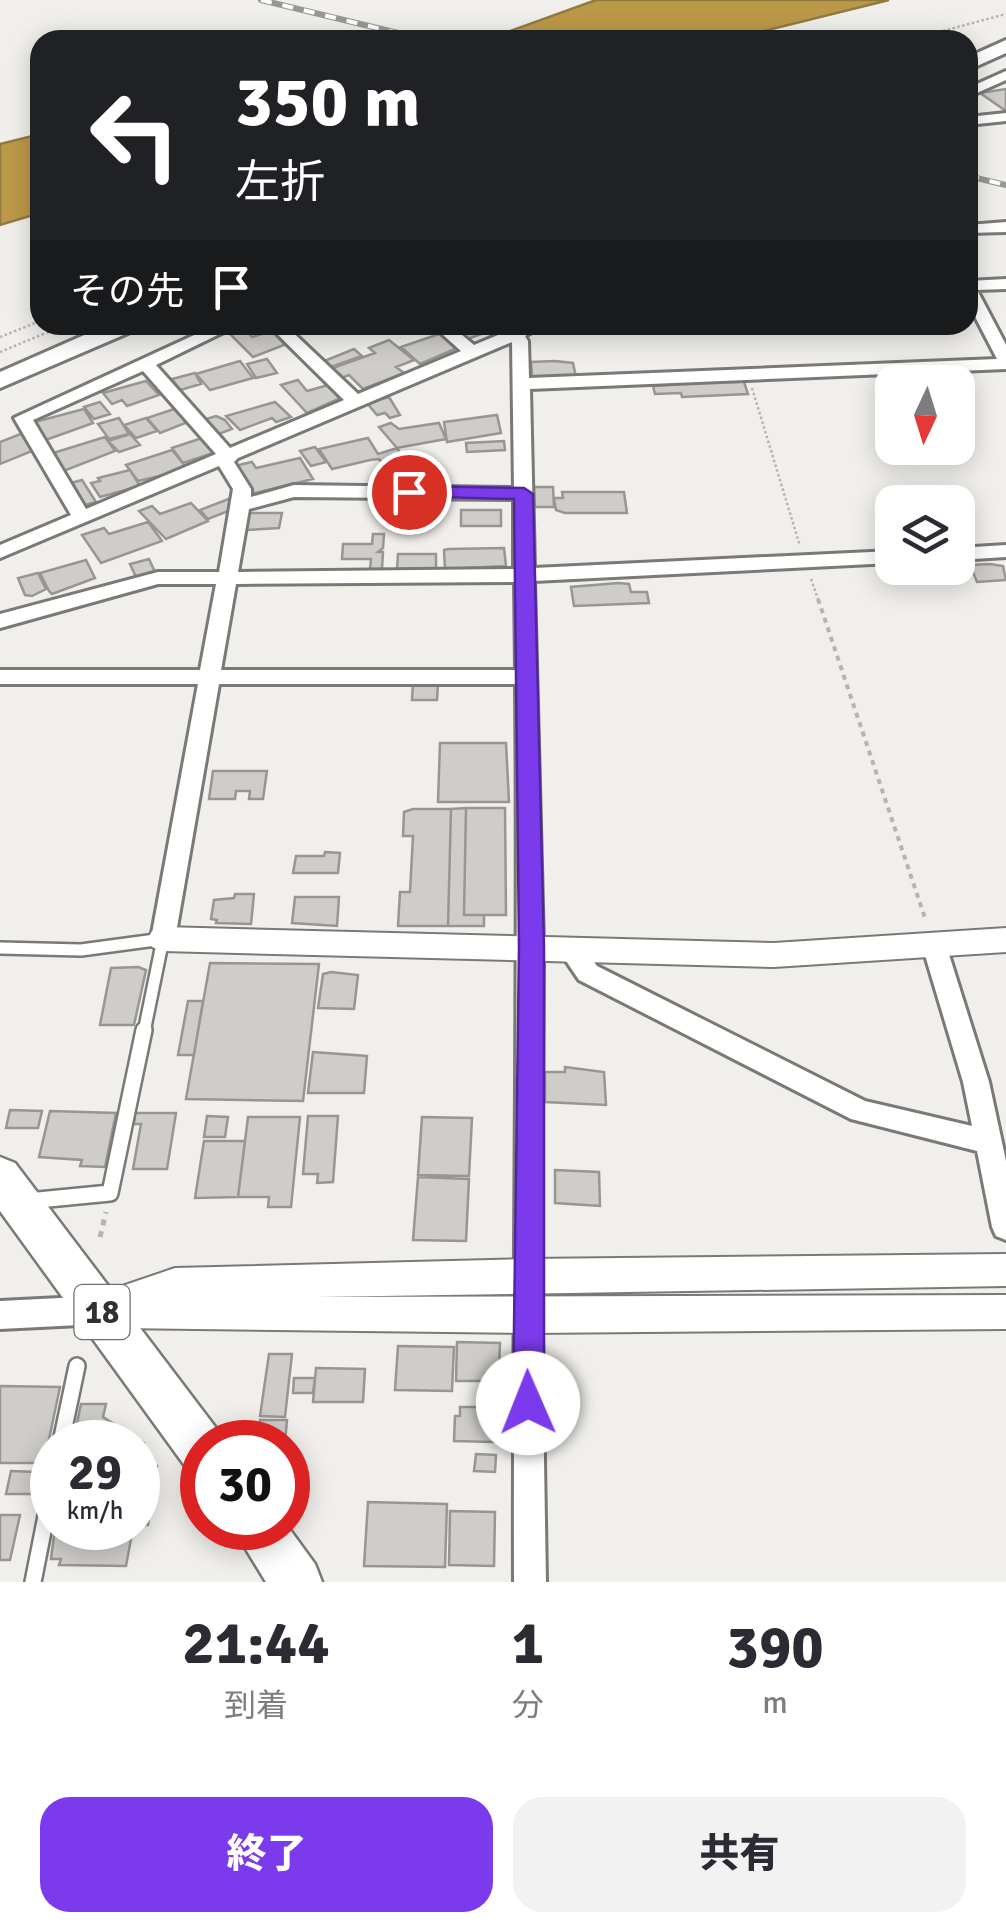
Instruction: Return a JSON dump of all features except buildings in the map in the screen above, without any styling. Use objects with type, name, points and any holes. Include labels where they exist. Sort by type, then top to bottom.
[{"type":"main road","points":[[978,59],[1006,46]]},
{"type":"main road","points":[[0,381],[104,335]]},
{"type":"main road","name":"18","points":[[9,1189],[156,1379],[183,1420]]},
{"type":"main road","points":[[274,1550],[297,1582]]},
{"type":"street","points":[[978,88],[1006,75]]},
{"type":"street","points":[[978,119],[1006,118]]},
{"type":"street","points":[[978,228],[1006,227]]},
{"type":"street","points":[[978,287],[1006,284]]},
{"type":"street","points":[[521,384],[1006,363],[978,308]]},
{"type":"street","points":[[83,519],[23,418],[208,335]]},
{"type":"street","points":[[286,335],[356,402]]},
{"type":"street","points":[[452,335],[472,352]]},
{"type":"street","points":[[0,552],[227,459],[512,335]]},
{"type":"street","points":[[515,335],[520,342],[528,678],[530,1582]]},
{"type":"street","points":[[145,363],[227,459],[242,490],[163,939],[774,955],[1006,940]]},
{"type":"street","points":[[240,505],[294,490],[524,494]]},
{"type":"street","points":[[975,553],[1006,551]]},
{"type":"street","points":[[0,621],[158,578],[525,575],[875,558]]},
{"type":"street","points":[[0,676],[528,678]]},
{"type":"street","points":[[934,945],[993,1133],[1006,1226]]},
{"type":"street","points":[[570,949],[588,973],[860,1111],[993,1133]]},
{"type":"street","points":[[100,1310],[175,1284],[527,1275],[1006,1270]]},
{"type":"street","points":[[0,1315],[100,1310],[527,1316],[1006,1312]]},
{"type":"lane","points":[[0,948],[81,950],[163,939],[110,1193],[9,1189]]},
{"type":"lane","points":[[66,1420],[77,1366]]},
{"type":"lane","points":[[33,1582],[39,1550]]},
{"type":"path","points":[[947,30],[1006,14]]},
{"type":"path","points":[[0,338],[30,325]]},
{"type":"path","points":[[0,352],[41,335]]},
{"type":"path","points":[[747,374],[805,561],[934,945]]},
{"type":"path","points":[[100,1237],[110,1193]]},
{"type":"shaded area","points":[[596,0],[889,0],[768,30],[513,30]]},
{"type":"shaded area","points":[[30,136],[30,216],[0,225],[0,144]]},
{"type":"railway","points":[[261,0],[386,30]]},
{"type":"railway","points":[[978,178],[1006,185]]},
{"type":"route","points":[[409,492],[524,494],[531,946],[528,1403]]}]
